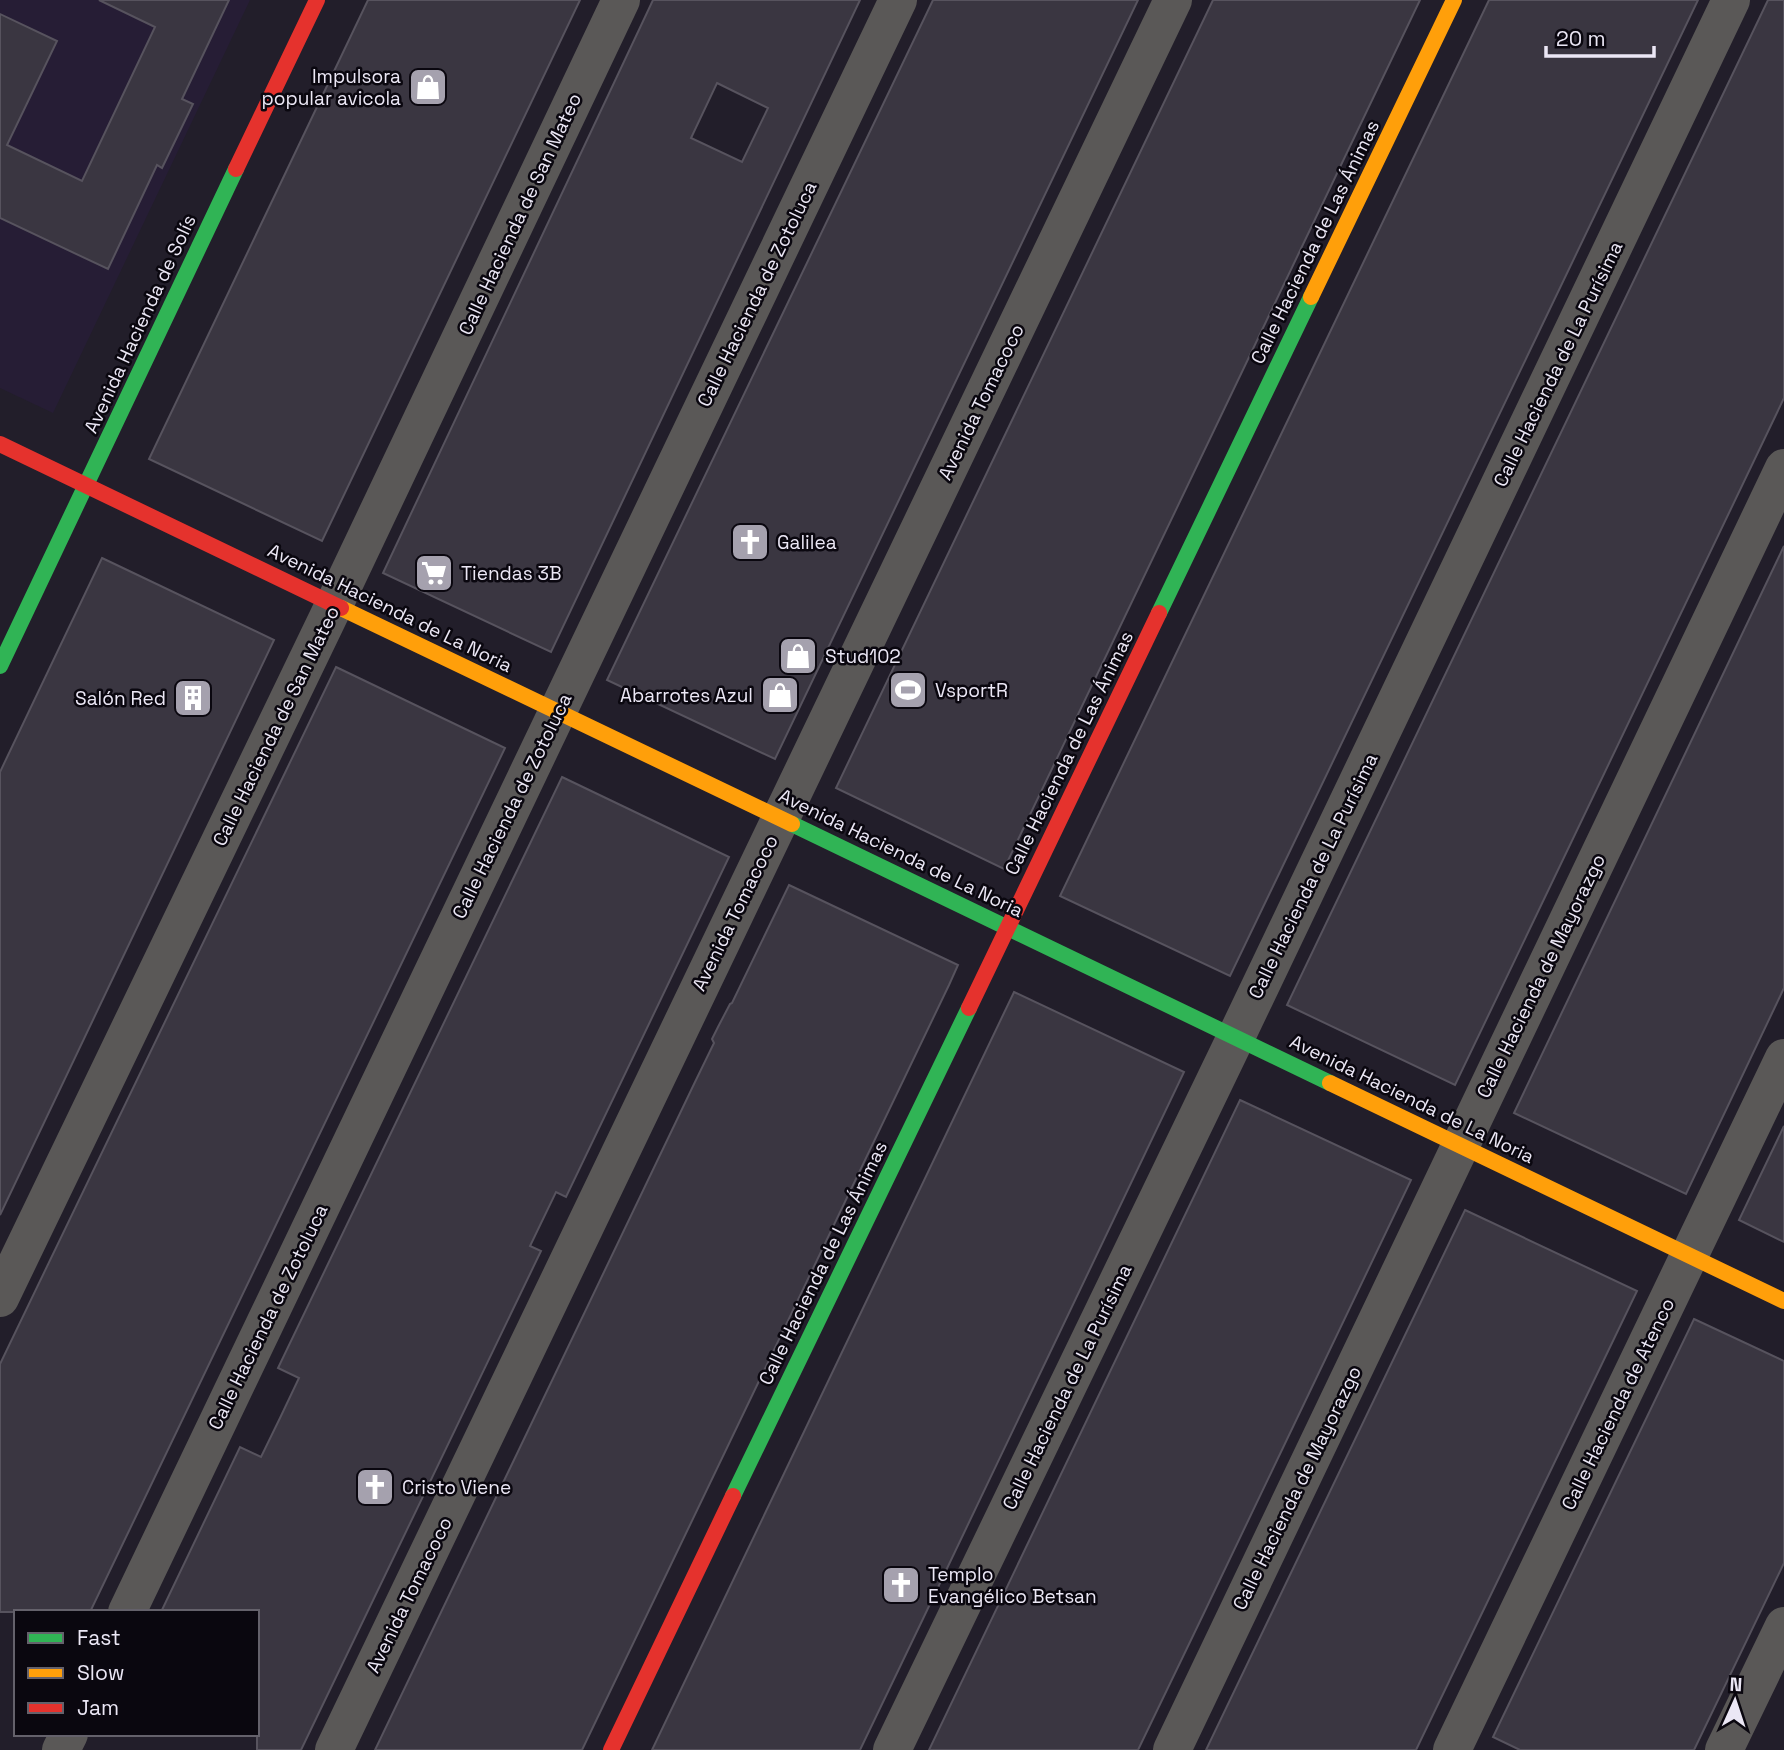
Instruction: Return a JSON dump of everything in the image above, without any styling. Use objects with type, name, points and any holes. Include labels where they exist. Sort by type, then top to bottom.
[{"type":"street","name":"Avenida Hacienda de Solís","points":[[0,666],[317,0]]},
{"type":"street","name":"Calle Hacienda de San Mateo","points":[[0,1298],[334,605],[621,0]]},
{"type":"street","name":"Calle Hacienda de Zotoluca","points":[[128,1610],[898,0]]},
{"type":"street","name":"Avenida Tomacoco","points":[[334,1750],[1173,0]]},
{"type":"street","name":"Calle Hacienda de Las Ánimas","points":[[611,1750],[1454,0]]},
{"type":"street","name":"Calle Hacienda de La Purísima","points":[[892,1750],[1731,0]]},
{"type":"street","name":"Avenida Hacienda de La Noria","points":[[0,444],[1784,1301]]},
{"type":"street","name":"Calle Hacienda de Mayorazgo","points":[[1172,1750],[1784,468]]},
{"type":"street","name":"Calle Hacienda de Atenco","points":[[1452,1750],[1784,1058]]},
{"type":"street","points":[[1724,1750],[1784,1626]]},
{"type":"shaded area","points":[[0,0],[250,0],[53,413],[0,388]]},
{"type":"building","points":[[99,0],[229,0],[182,99],[193,104],[162,168],[157,165],[108,269],[0,218],[0,14],[57,41],[7,145],[82,181],[155,27]]},
{"type":"building","points":[[368,0],[580,0],[322,541],[149,459]]},
{"type":"building","points":[[653,0],[860,0],[551,652],[383,573]],"holes":[[[717,83],[768,108],[742,162],[691,138]]]},
{"type":"building","points":[[933,0],[1138,0],[775,759],[607,680]]},
{"type":"building","points":[[1213,0],[1420,0],[1004,869],[836,788]]},
{"type":"building","points":[[1489,0],[1698,0],[1230,976],[1060,896]]},
{"type":"building","points":[[1768,0],[1784,0],[1784,398],[1455,1085],[1287,1005]]},
{"type":"building","points":[[1784,546],[1784,988],[1686,1194],[1514,1113]]},
{"type":"building","points":[[102,558],[274,640],[0,1215],[0,772]]},
{"type":"building","points":[[336,667],[505,748],[91,1610],[0,1612],[0,1364]]},
{"type":"building","points":[[562,777],[729,857],[566,1197],[556,1192],[530,1246],[541,1251],[301,1750],[257,1750],[259,1610],[162,1610],[240,1447],[261,1457],[280,1418],[299,1378],[278,1368]]},
{"type":"building","points":[[789,885],[958,965],[949,985],[582,1750],[375,1750],[714,1043],[712,1039]]},
{"type":"building","points":[[1014,992],[1184,1072],[920,1625],[860,1750],[652,1750]]},
{"type":"building","points":[[1240,1100],[1411,1180],[1203,1615],[1138,1750],[929,1750]]},
{"type":"building","points":[[1784,1126],[1784,1242],[1739,1220]]},
{"type":"building","points":[[1465,1210],[1637,1291],[1416,1750],[1206,1750]]},
{"type":"building","points":[[1694,1319],[1784,1361],[1784,1563],[1694,1750],[1520,1750],[1493,1737]]},
{"type":"traffic: fast","points":[[0,666],[236,169]]},
{"type":"traffic: fast","points":[[1159,613],[1311,297]]},
{"type":"traffic: fast","points":[[792,824],[1330,1083]]},
{"type":"traffic: fast","points":[[733,1496],[969,1008]]},
{"type":"traffic: slow","points":[[1311,297],[1454,0]]},
{"type":"traffic: slow","points":[[341,608],[792,824]]},
{"type":"traffic: slow","points":[[1330,1083],[1784,1301]]},
{"type":"traffic: jam","points":[[236,169],[317,0]]},
{"type":"traffic: jam","points":[[0,444],[341,608]]},
{"type":"traffic: jam","points":[[969,1008],[1159,613]]},
{"type":"traffic: jam","points":[[611,1750],[733,1496]]},
{"type":"place","name":"Impulsora popular avicola","points":[[428,87]]},
{"type":"place","name":"Galilea","points":[[750,542]]},
{"type":"place","name":"Tiendas 3B","points":[[434,573]]},
{"type":"place","name":"Stud102","points":[[798,656]]},
{"type":"place","name":"VsportR","points":[[908,690]]},
{"type":"place","name":"Abarrotes Azul","points":[[780,695]]},
{"type":"place","name":"Salón Red","points":[[193,698]]},
{"type":"place","name":"Cristo Viene","points":[[375,1487]]},
{"type":"place","name":"Templo Evangélico Betsan","points":[[901,1585]]}]
